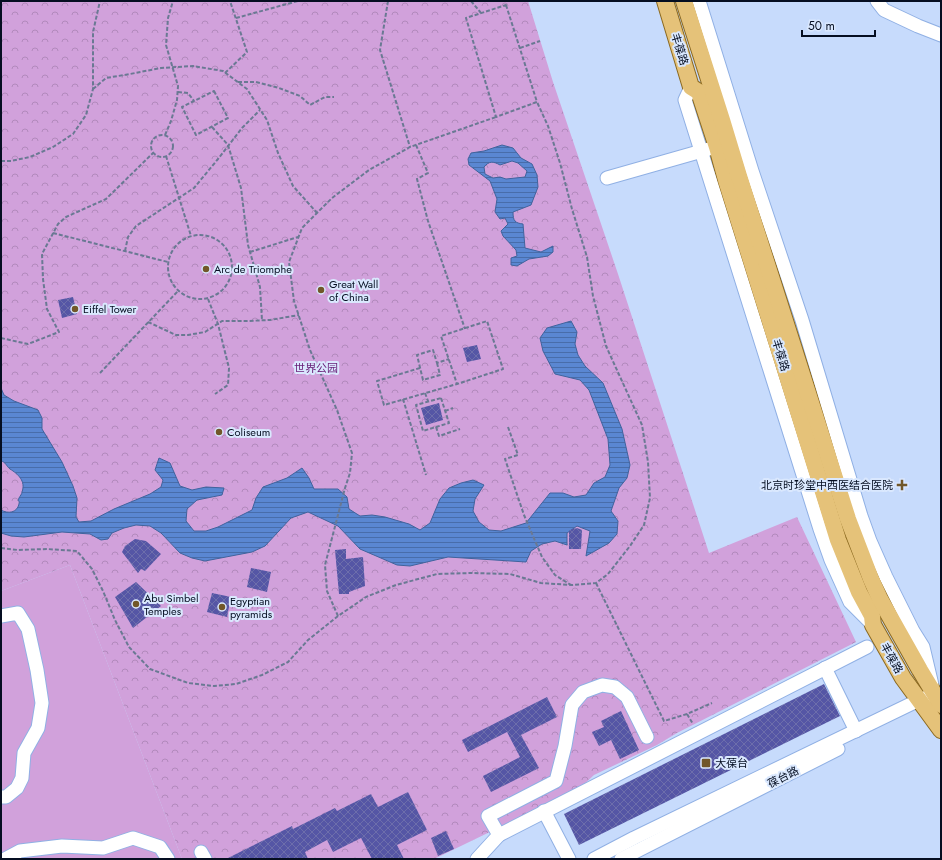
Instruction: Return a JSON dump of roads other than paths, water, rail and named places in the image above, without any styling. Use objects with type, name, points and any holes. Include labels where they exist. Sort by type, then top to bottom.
[{"type":"main road","name":"丰葆路","points":[[665,1],[691,87],[699,92],[729,143],[726,180],[828,507],[846,560],[859,592],[872,616],[873,625],[903,678],[932,699]]},
{"type":"main road","name":"丰葆路","points":[[684,1],[858,546],[880,599],[920,670],[932,699]]},
{"type":"main road","points":[[932,699],[941,730]]},
{"type":"street","points":[[607,178],[729,143],[699,1]]},
{"type":"street","points":[[877,1],[884,10],[941,35]]},
{"type":"street","points":[[691,87],[685,100],[820,529],[831,560],[850,602],[873,625]]},
{"type":"street","points":[[1,616],[18,613],[28,630],[37,670],[42,704],[38,728],[24,753],[22,778],[17,788],[6,797],[1,797]]},
{"type":"street","points":[[477,859],[499,835],[867,647]]},
{"type":"street","points":[[825,668],[856,731]]},
{"type":"street","points":[[499,835],[488,816],[556,781],[565,746],[572,705],[583,692],[602,685],[615,687],[627,698],[647,738]]},
{"type":"street","name":"葆台路","points":[[594,859],[641,834],[856,731],[932,699]]},
{"type":"street","name":"葆台路","points":[[621,859],[932,699]]},
{"type":"street","points":[[544,811],[569,859]]},
{"type":"street","points":[[5,859],[20,851],[62,846],[103,848],[133,838],[160,847],[168,859]]},
{"type":"water","points":[[502,145],[513,148],[521,158],[532,164],[537,175],[538,187],[531,205],[513,212],[513,218],[516,222],[523,224],[525,248],[541,252],[553,246],[553,252],[548,256],[529,259],[517,266],[511,265],[511,258],[517,256],[516,250],[503,236],[501,231],[508,224],[505,218],[500,219],[495,212],[497,199],[490,181],[469,165],[468,159],[471,153],[484,151]],"holes":[[[512,161],[518,163],[527,171],[525,177],[506,179],[500,177],[493,178],[485,174],[484,167],[489,163],[493,162],[500,165]]]},
{"type":"water","points":[[571,321],[577,332],[575,344],[578,355],[585,366],[603,383],[622,429],[630,465],[627,478],[619,488],[611,511],[618,521],[617,534],[609,543],[586,556],[590,531],[577,526],[567,533],[567,545],[555,541],[542,544],[531,551],[526,562],[448,557],[410,566],[397,565],[360,549],[338,526],[308,512],[291,518],[265,546],[252,552],[205,561],[180,553],[161,533],[150,526],[136,525],[124,528],[112,533],[108,539],[101,540],[90,534],[62,532],[24,537],[11,536],[1,533],[1,510],[12,512],[18,507],[18,500],[22,494],[23,484],[20,478],[4,462],[1,461],[1,388],[4,395],[14,401],[38,410],[42,418],[42,429],[62,462],[73,486],[77,498],[76,517],[79,522],[91,521],[114,509],[150,494],[161,487],[163,480],[155,470],[159,458],[170,463],[180,486],[192,490],[206,487],[224,488],[222,495],[197,500],[187,509],[186,521],[194,531],[206,531],[218,527],[252,510],[256,498],[263,487],[287,478],[302,468],[314,489],[338,489],[347,497],[349,509],[360,516],[372,515],[385,517],[409,524],[420,530],[430,523],[440,499],[449,488],[473,480],[484,485],[475,499],[473,511],[479,522],[489,530],[501,531],[526,523],[550,493],[563,493],[574,497],[586,495],[594,483],[605,477],[610,465],[608,439],[589,390],[580,380],[555,374],[543,351],[540,338],[547,328]]},
{"type":"place","name":"Arc de Triomphe","points":[[206,269]]},
{"type":"place","name":"Great Wall of China","points":[[321,290]]},
{"type":"place","name":"Eiffel Tower","points":[[75,309]]},
{"type":"place","name":"Coliseum","points":[[219,432]]},
{"type":"place","name":"北京时珍堂中西医结合医院","points":[[902,485]]},
{"type":"place","name":"Abu Simbel Temples","points":[[136,604]]},
{"type":"place","name":"Egyptian pyramids","points":[[222,607]]},
{"type":"place","name":"大葆台","points":[[706,763]]},
{"type":"park label","name":"世界公园","points":[[316,368]]}]
